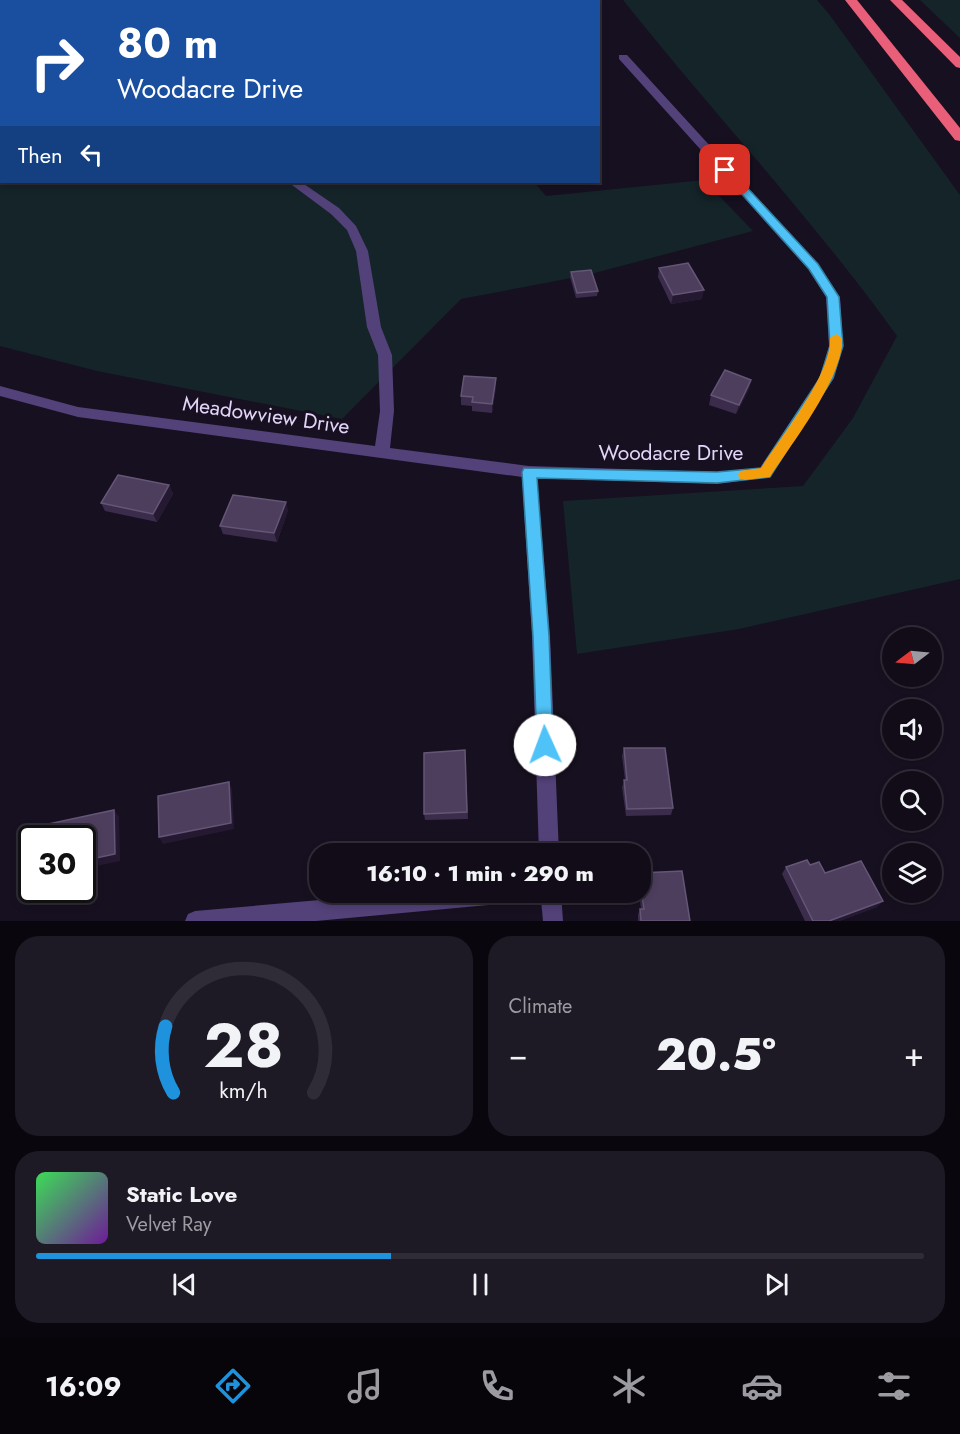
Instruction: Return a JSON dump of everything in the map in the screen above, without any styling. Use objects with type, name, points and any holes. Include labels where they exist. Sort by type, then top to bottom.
[{"type":"highway","points":[[851,0],[960,137]]},
{"type":"highway","points":[[896,0],[960,64]]},
{"type":"street","name":"Woodacre Drive","points":[[529,472],[717,478],[765,473],[826,378],[836,346],[833,297],[813,266],[622,57]]},
{"type":"street","points":[[295,183],[334,211],[352,229],[362,251],[374,327],[385,355],[387,411],[382,452]]},
{"type":"street","name":"Meadowview Drive","points":[[0,391],[78,412],[529,472]]},
{"type":"street","points":[[529,472],[541,636],[549,843]]},
{"type":"street","points":[[195,921],[407,903]]},
{"type":"street","points":[[552,903],[553,921]]},
{"type":"shaded area","points":[[623,0],[817,0],[960,195],[960,579],[739,629],[577,654],[563,501],[803,486],[853,418],[897,336],[797,208]]},
{"type":"shaded area","points":[[920,0],[960,0],[960,38]]},
{"type":"shaded area","points":[[704,180],[753,231],[587,275],[461,299],[342,419],[97,371],[0,346],[0,183],[535,183],[546,196]]},
{"type":"building","points":[[688,263],[704,290],[673,295],[659,268]]},
{"type":"building","points":[[591,270],[598,291],[577,293],[571,272]]},
{"type":"building","points":[[725,370],[751,380],[739,405],[711,395]]},
{"type":"building","points":[[464,376],[496,378],[492,404],[472,402],[473,397],[461,396]]},
{"type":"building","points":[[118,475],[169,485],[153,514],[101,503]]},
{"type":"building","points":[[233,495],[286,502],[274,533],[220,526]]},
{"type":"building","points":[[624,748],[665,748],[673,808],[627,809]]},
{"type":"building","points":[[465,750],[467,812],[424,814],[424,753]]},
{"type":"building","points":[[229,782],[231,823],[159,837],[158,796]]},
{"type":"building","points":[[114,810],[115,854],[96,858],[96,825],[48,824]]},
{"type":"building","points":[[807,860],[810,865],[819,862],[825,873],[861,861],[882,901],[829,921],[813,921],[786,867]]},
{"type":"building","points":[[682,871],[690,921],[641,921],[640,909],[644,909],[643,903],[651,903],[651,872]]},
{"type":"slow traffic","points":[[745,475],[765,473],[826,378],[836,346],[836,338]]},
{"type":"route","points":[[545,745],[541,636],[529,472],[717,478],[765,473],[826,378],[836,346],[833,297],[813,266],[725,170]]}]
